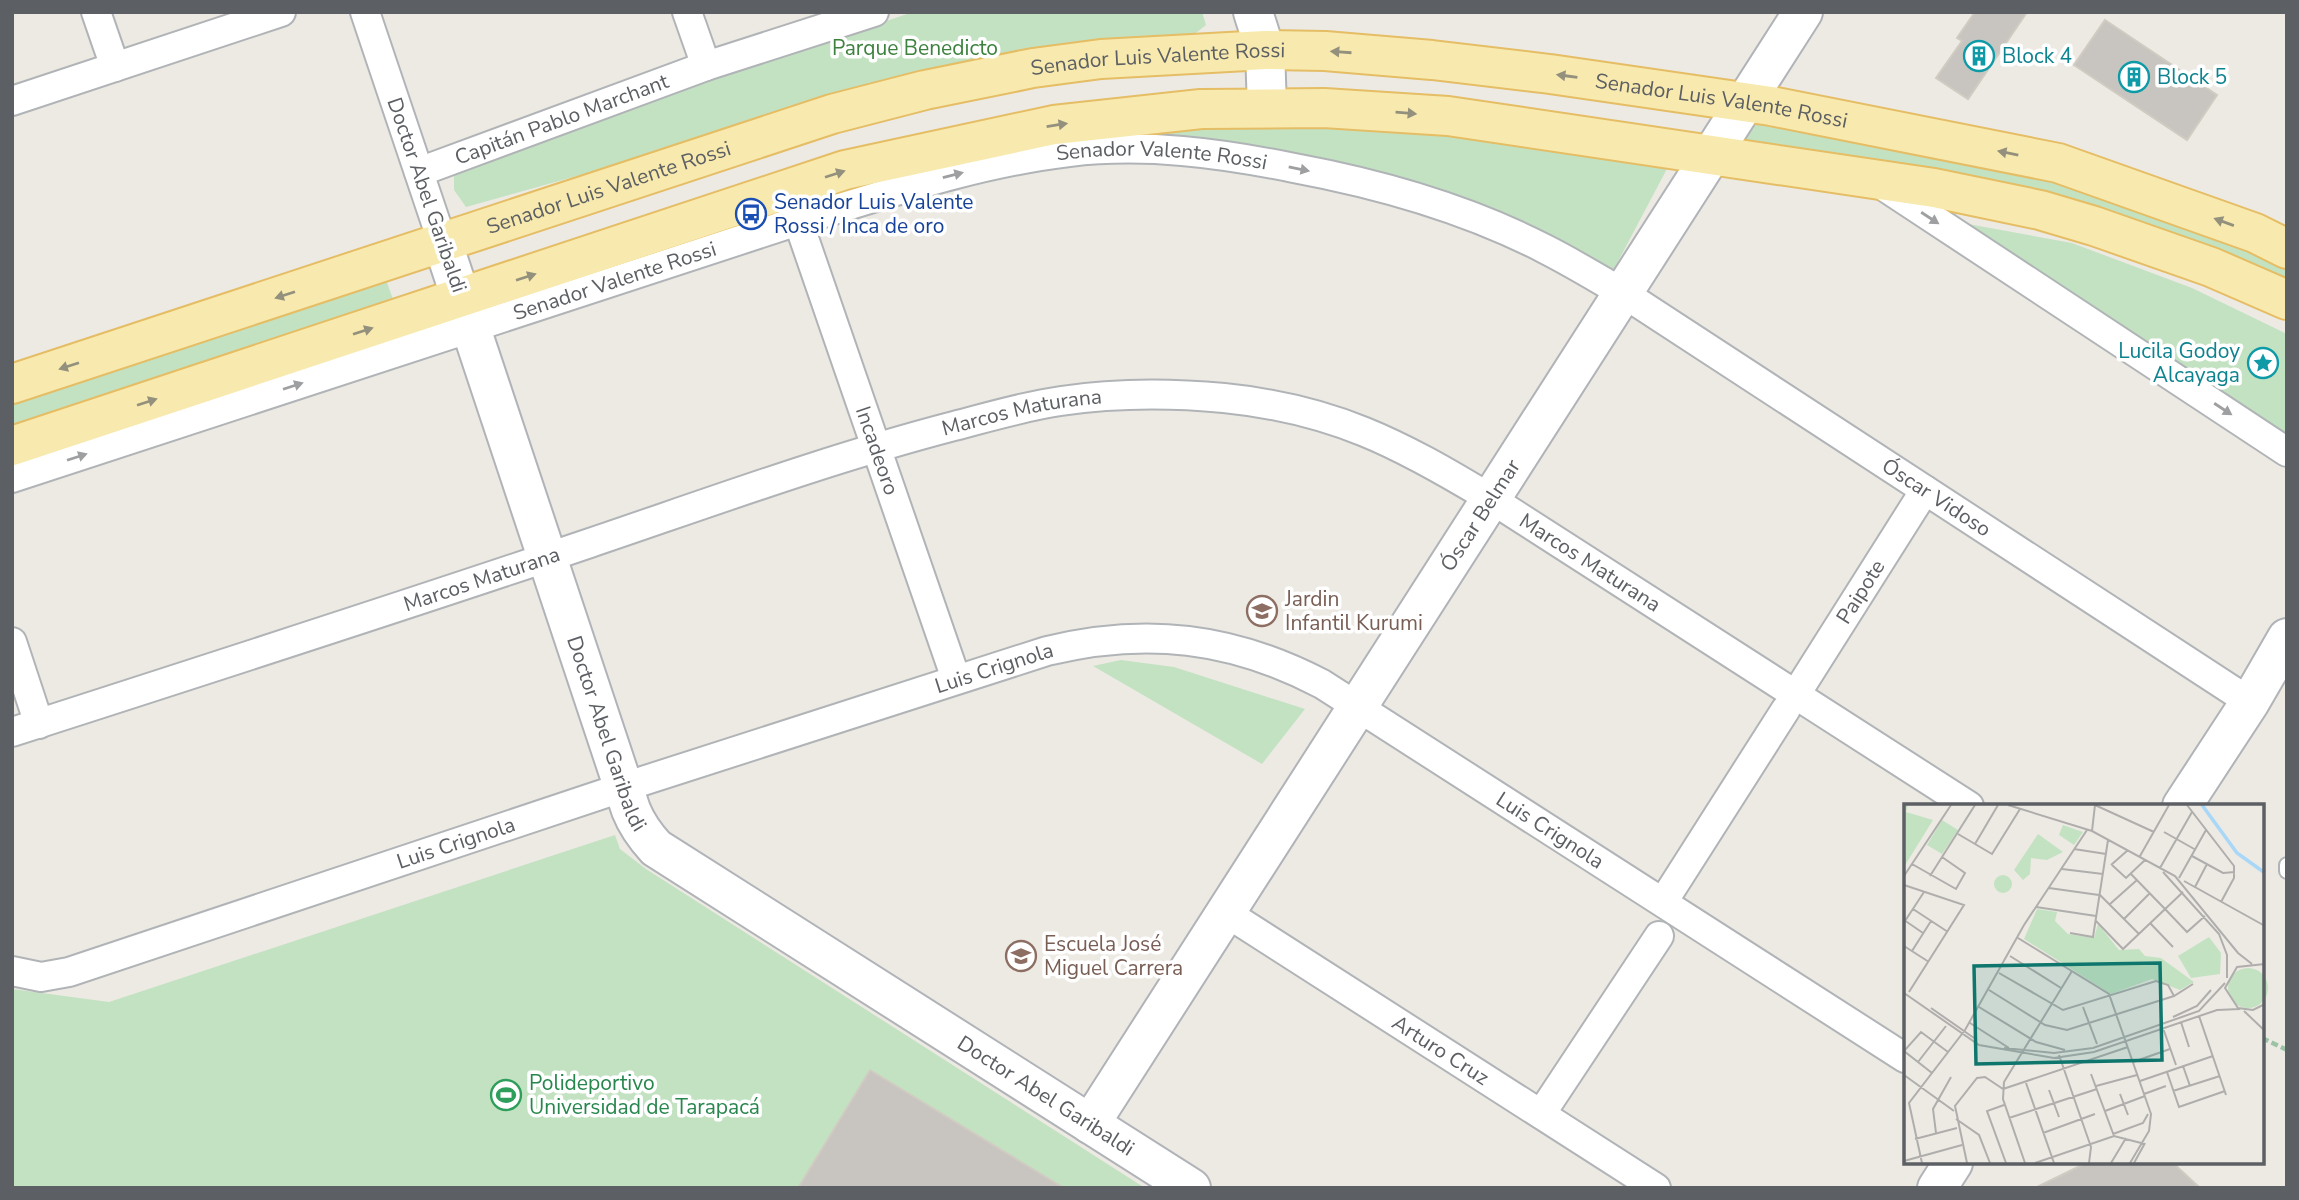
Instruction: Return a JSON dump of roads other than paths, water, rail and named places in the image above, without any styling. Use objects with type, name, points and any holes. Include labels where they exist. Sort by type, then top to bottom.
[{"type":"main road","name":"Senador Luis Valente Rossi","points":[[12,384],[832,114],[925,90],[1033,68],[1101,59],[1265,50],[1325,51],[1576,77],[1745,102],[2058,163],[2255,233],[2287,249]]},
{"type":"main road","points":[[12,446],[466,313],[845,170],[1054,125],[1201,109],[1336,109],[1448,116],[1991,199],[2094,226],[2211,267],[2287,300]]},
{"type":"street","points":[[96,12],[115,67]]},
{"type":"street","points":[[12,101],[281,12]]},
{"type":"street","name":"Doctor Abel Garibaldi","points":[[365,12],[637,825],[656,848],[1191,1188]]},
{"type":"street","points":[[687,12],[706,66]]},
{"type":"street","name":"Capitán Pablo Marchant","points":[[419,172],[706,66],[874,12]]},
{"type":"street","points":[[1253,12],[1265,50],[1267,108]]},
{"type":"street","name":"Óscar Belmar","points":[[1090,1124],[1803,12]]},
{"type":"street","name":"Senador Valente Rossi","points":[[12,478],[466,313],[798,221],[905,188],[1021,160],[1110,148],[1169,149],[1265,162],[1401,191],[1534,243],[1623,293]]},
{"type":"street","points":[[1874,179],[2287,452]]},
{"type":"street","name":"Incadeoro","points":[[798,221],[956,679]]},
{"type":"street","name":"Óscar Vidoso","points":[[1623,293],[2249,702]]},
{"type":"street","name":"Marcos Maturana","points":[[12,732],[876,447],[1059,401],[1168,396],[1222,398],[1314,413],[1356,427],[1433,463],[1491,499],[1791,701],[1966,804]]},
{"type":"street","name":"Paipote","points":[[1663,902],[1925,490]]},
{"type":"street","name":"Luis Crignola","points":[[12,971],[41,977],[69,972],[624,787],[956,679],[1073,645],[1124,638],[1177,639],[1225,647],[1265,658],[1303,674],[1358,706],[1904,1057]]},
{"type":"street","points":[[2183,804],[2287,638]]},
{"type":"street","points":[[12,642],[39,724]]},
{"type":"street","name":"Arturo Cruz","points":[[1225,912],[1656,1188]]},
{"type":"street","points":[[1541,1114],[1659,936]]},
{"type":"street","points":[[1937,1188],[1952,1165]]},
{"type":"lane","points":[[2287,865],[2287,871]]},
{"type":"place","name":"Block 4","points":[[1979,56]]},
{"type":"place","name":"Block 5","points":[[2134,77]]},
{"type":"place","name":"Senador Luis Valente Rossi / Inca de oro","points":[[751,214]]},
{"type":"place","name":"Lucila Godoy Alcayaga","points":[[2263,363]]},
{"type":"place","name":"Jardin Infantil Kurumi","points":[[1262,611]]},
{"type":"place","name":"Escuela José Miguel Carrera","points":[[1021,956]]},
{"type":"place","name":"Polideportivo Universidad de Tarapacá","points":[[506,1095]]},
{"type":"park label","name":"Parque Benedicto","points":[[915,48]]}]
